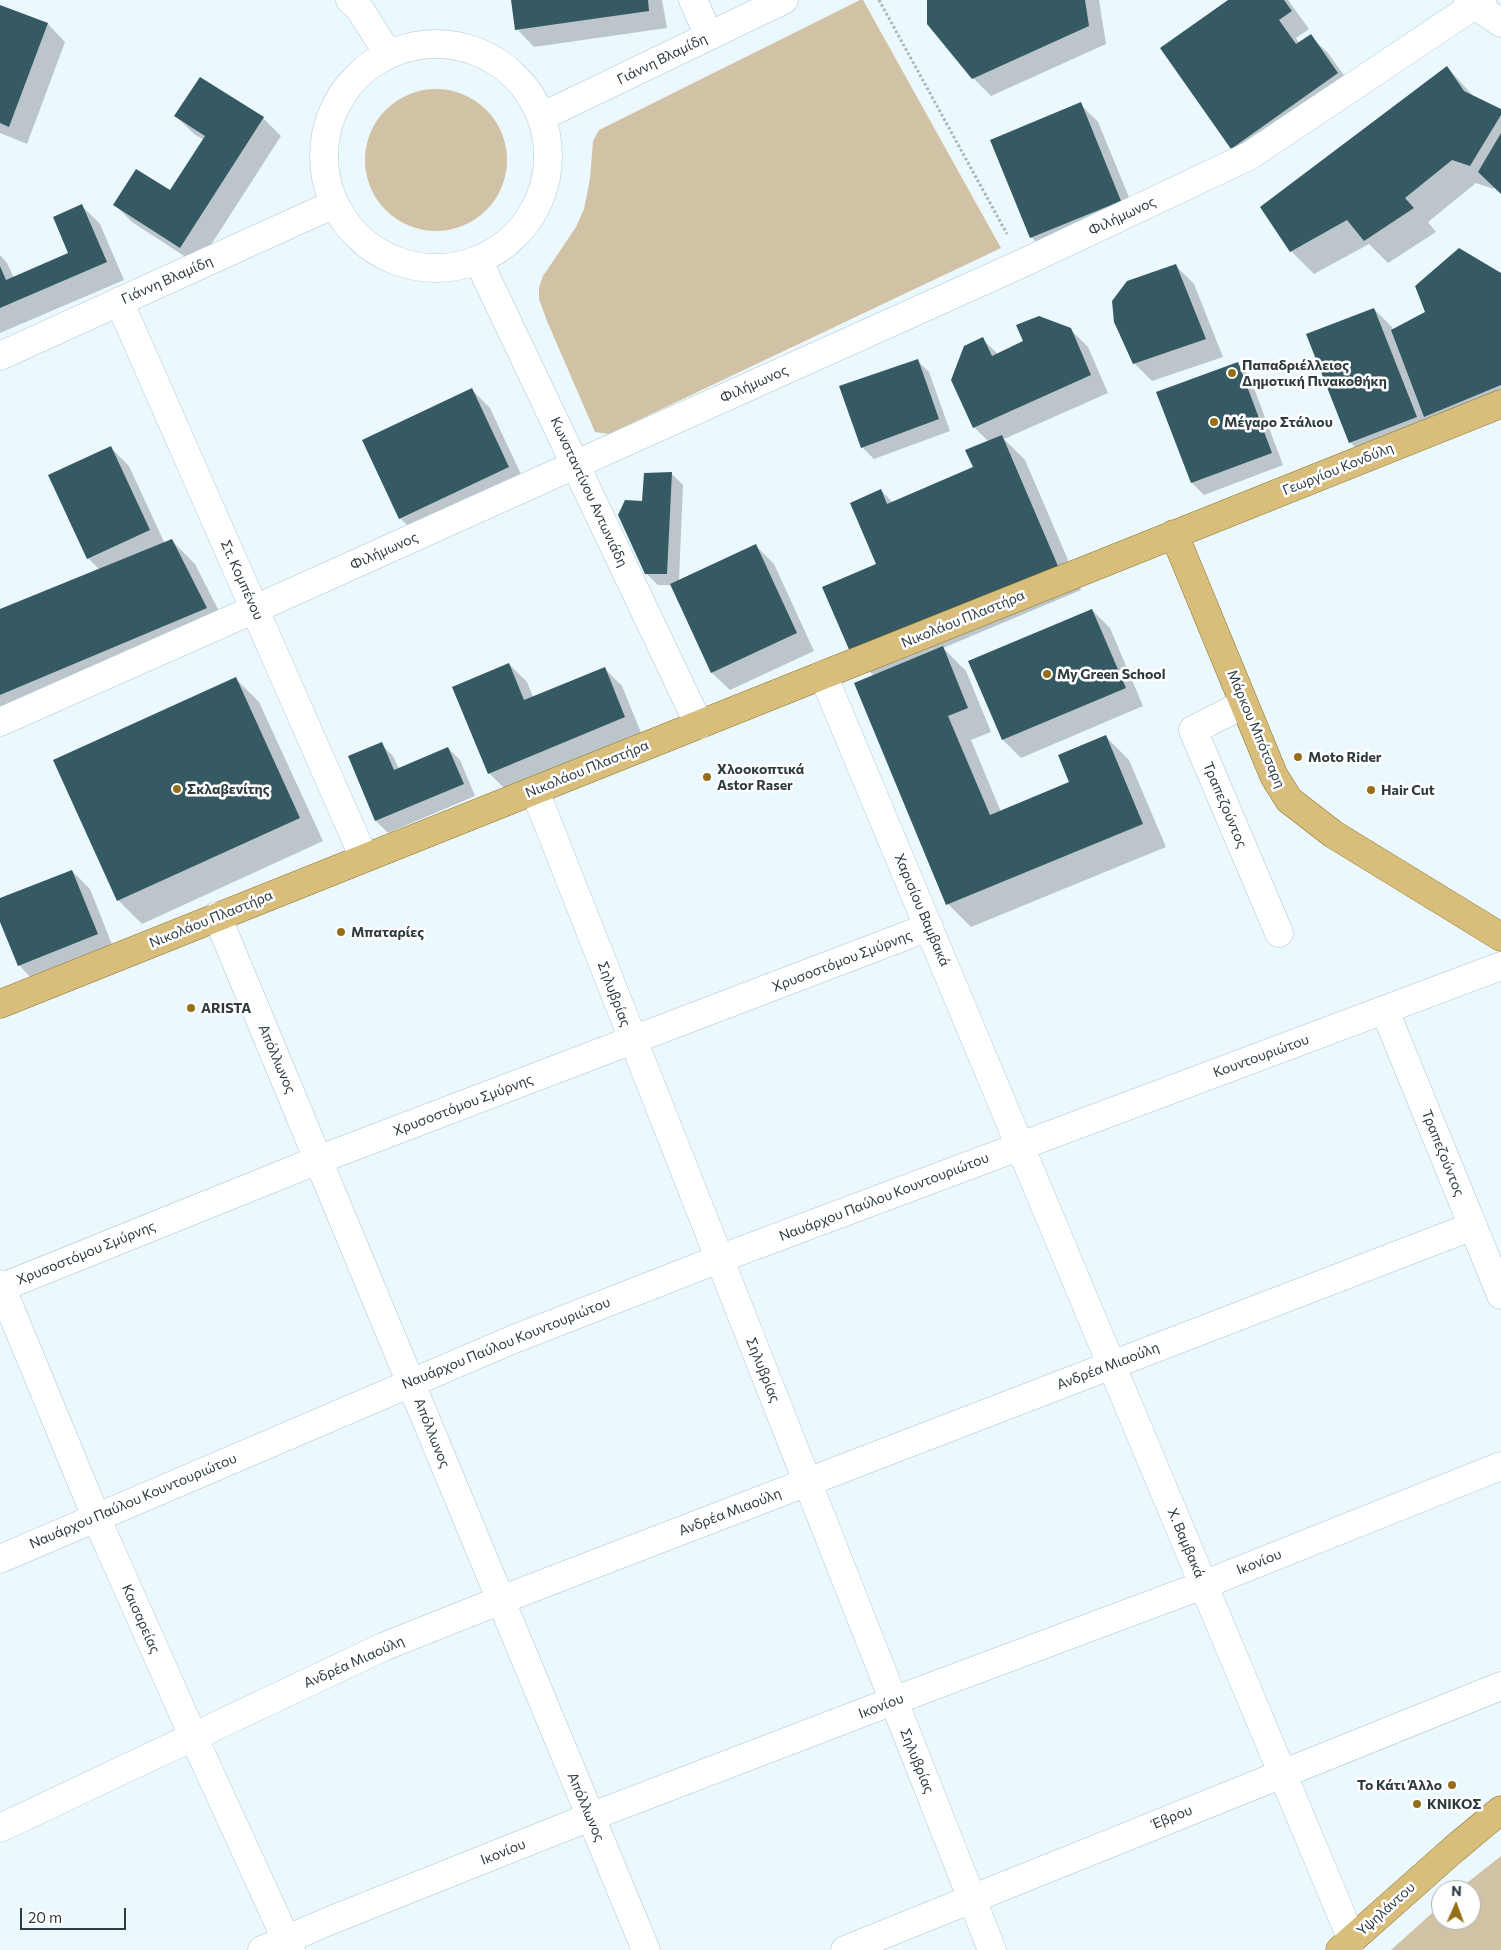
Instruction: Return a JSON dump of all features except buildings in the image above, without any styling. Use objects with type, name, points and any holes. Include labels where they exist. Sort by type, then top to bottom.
[{"type":"main road","name":"Γεωργίου Κονδύλη","points":[[1174,534],[1501,404]]},
{"type":"main road","name":"Νικολάου Πλαστήρα","points":[[0,1004],[1174,534]]},
{"type":"main road","name":"Μάρκου Μπότσαρη","points":[[1174,534],[1274,776],[1283,793],[1296,807],[1333,834],[1501,937]]},
{"type":"main road","name":"Υψηλάντου","points":[[1346,1945],[1501,1810]]},
{"type":"street","points":[[350,0],[359,8],[389,55]]},
{"type":"street","points":[[692,0],[709,36]]},
{"type":"street","name":"Γιάννη Βλαμίδη","points":[[541,118],[784,0]]},
{"type":"street","points":[[1475,2],[1501,23]]},
{"type":"street","name":"Φιλήμωνος","points":[[0,722],[1023,263],[1249,156],[1475,2]]},
{"type":"street","points":[[427,45],[447,45],[466,48],[502,66],[517,78],[529,94],[541,118],[546,136],[548,161],[544,186],[535,210],[520,231],[501,248],[478,260],[458,266],[437,268],[395,261],[376,252],[359,238],[345,222],[334,204],[325,176],[323,146],[330,118],[344,92],[364,70],[389,55],[407,48],[427,45]]},
{"type":"street","name":"Γιάννη Βλαμίδη","points":[[0,356],[334,204]]},
{"type":"street","name":"Κωνσταντίνου Αντωνιάδη","points":[[478,260],[699,725]]},
{"type":"street","name":"Στ. Κομπένου","points":[[119,301],[364,858]]},
{"type":"street","name":"Χαρισίου Βαμβακά","points":[[823,675],[1020,1145]]},
{"type":"street","name":"Τραπεζούντος","points":[[1244,704],[1193,730],[1279,933]]},
{"type":"street","name":"Σηλυβρίας","points":[[535,790],[632,1041],[992,1950]]},
{"type":"street","name":"Απόλλωνος","points":[[217,916],[646,1950]]},
{"type":"street","name":"Χρυσοστόμου Σμύρνης","points":[[0,1287],[318,1160],[929,927]]},
{"type":"street","name":"Κουντουριώτου","points":[[1020,1145],[1385,1011],[1501,966]]},
{"type":"street","name":"Τραπεζούντος","points":[[1385,1011],[1501,1296]]},
{"type":"street","name":"Ναυάρχου Παύλου Κουντουριώτου","points":[[0,1559],[514,1338],[1020,1145]]},
{"type":"street","name":"Χ. Βαμβακά","points":[[1020,1145],[1282,1773],[1346,1945]]},
{"type":"street","name":"Ανδρέα Μιαούλη","points":[[0,1828],[383,1647],[500,1600],[1473,1226]]},
{"type":"street","name":"Καισαρείας","points":[[0,1287],[96,1517],[193,1736],[279,1946]]},
{"type":"street","name":"Ικονίου","points":[[279,1946],[590,1817],[1204,1585],[1501,1466]]},
{"type":"street","name":"Έβρου","points":[[845,1950],[1501,1686]]},
{"type":"path","points":[[879,0],[1023,263]]},
{"type":"shaded area","points":[[863,0],[1001,248],[609,434],[595,432],[547,321],[539,299],[539,287],[543,276],[576,227],[584,209],[590,179],[593,141],[599,130]]},
{"type":"shaded area","points":[[436,89],[450,90],[463,94],[486,110],[502,133],[506,146],[506,174],[502,187],[486,210],[463,226],[450,230],[436,231],[422,230],[409,226],[386,210],[370,187],[366,174],[365,160],[366,146],[370,133],[386,110],[409,94],[422,90]]},
{"type":"shaded area","points":[[1501,1856],[1501,1950],[1391,1950],[1431,1914],[1431,1930],[1481,1930],[1481,1880],[1471,1880]]},
{"type":"place","name":"Παπαδριέλλειος Δημοτική Πινακοθήκη","points":[[1232,373]]},
{"type":"place","name":"Μέγαρο Στάλιου","points":[[1214,422]]},
{"type":"place","name":"My Green School","points":[[1047,674]]},
{"type":"place","name":"Moto Rider","points":[[1298,757]]},
{"type":"place","name":"Χλοοκοπτικά Astor Raser","points":[[707,777]]},
{"type":"place","name":"Σκλαβενίτης","points":[[177,789]]},
{"type":"place","name":"Hair Cut","points":[[1371,790]]},
{"type":"place","name":"Μπαταρίες","points":[[341,932]]},
{"type":"place","name":"ARISTA","points":[[191,1008]]},
{"type":"place","name":"Το Κάτι Άλλο","points":[[1452,1785]]},
{"type":"place","name":"ΚΝΙΚΟΣ","points":[[1417,1804]]}]
